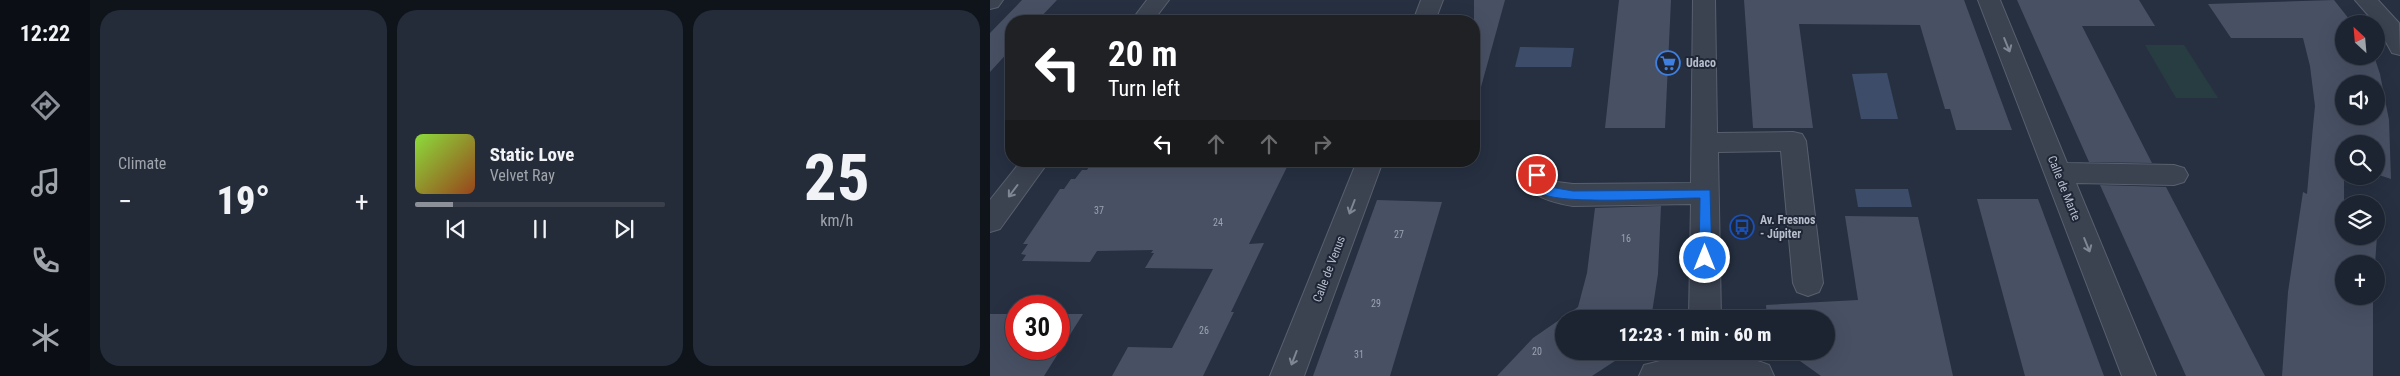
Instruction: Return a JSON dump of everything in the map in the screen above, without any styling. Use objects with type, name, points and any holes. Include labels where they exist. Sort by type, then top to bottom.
[{"type":"street","points":[[1147,15],[1158,0]]},
{"type":"street","points":[[1426,15],[1432,0]]},
{"type":"street","points":[[1704,0],[1705,310]]},
{"type":"street","name":"Calle de Marte","points":[[1989,0],[2139,376]]},
{"type":"street","points":[[2366,0],[2391,28],[2400,48]]},
{"type":"street","points":[[1705,143],[1793,141],[1808,283]]},
{"type":"street","points":[[1538,165],[1537,175],[1539,183],[1547,190],[1558,193],[1573,195],[1706,193]]},
{"type":"street","points":[[990,222],[1031,167]]},
{"type":"street","name":"Calle de Venus","points":[[1287,376],[1368,167]]},
{"type":"street","points":[[2058,173],[2174,175]]},
{"type":"street","points":[[1656,376],[1700,360]]},
{"type":"street","points":[[1711,360],[1757,376]]},
{"type":"green space","points":[[2145,45],[2184,45],[2218,98],[2176,98]]},
{"type":"water","points":[[1520,47],[1574,48],[1571,67],[1515,67]]},
{"type":"water","points":[[1887,73],[1898,119],[1861,119],[1852,74]]},
{"type":"water","points":[[1855,189],[1908,189],[1912,207],[1858,207]]},
{"type":"building","points":[[1022,0],[1057,0],[1043,15],[1007,15]]},
{"type":"building","points":[[1474,0],[1505,0],[1481,87],[1480,15],[1474,15]]},
{"type":"building","points":[[1619,0],[1671,0],[1665,128],[1605,128]]},
{"type":"building","points":[[1744,0],[1964,0],[2012,130],[1956,130],[1950,109],[1945,109],[1920,25],[1799,24],[1813,128],[1753,128]]},
{"type":"building","points":[[2017,0],[2139,0],[2155,26],[2082,26],[2152,163],[2089,162]]},
{"type":"building","points":[[2334,0],[2346,15],[2335,15],[2335,65],[2377,65],[2380,75],[2335,75],[2335,125],[2385,125],[2385,100],[2389,120],[2391,179],[2385,177],[2385,135],[2335,135],[2335,185],[2344,185],[2344,195],[2335,195],[2335,245],[2376,245],[2376,255],[2335,255],[2335,305],[2373,305],[2373,376],[2282,376],[2288,292],[2303,192],[2307,194],[2315,106],[2310,66],[2303,38],[2231,38],[2208,4]]},
{"type":"building","points":[[1005,18],[1005,56],[990,72],[990,33]]},
{"type":"building","points":[[1089,167],[1287,167],[1249,244],[1264,243],[1203,376],[1112,376],[1128,347],[1172,348],[1213,269],[1145,268],[1154,253],[1151,253],[1153,250],[1097,251],[1090,262],[1022,261],[1026,255],[1021,254],[1028,244],[1023,244],[1060,189],[1064,189],[1071,179],[1075,179],[1082,170],[1087,170]]},
{"type":"building","points":[[2100,185],[2166,187],[2265,376],[2186,376]]},
{"type":"building","points":[[1977,199],[2038,199],[2104,376],[2025,376]]},
{"type":"building","points":[[1377,200],[1442,202],[1390,376],[1313,376]]},
{"type":"building","points":[[1661,206],[1658,274],[1652,310],[1574,310],[1578,307],[1587,273],[1595,208]]},
{"type":"building","points":[[1845,216],[1918,217],[1953,376],[1821,376],[1798,360],[1835,360],[1835,310],[1766,310],[1766,305],[1858,300]]},
{"type":"building","points":[[990,314],[1005,314],[1005,360],[1054,360],[1044,376],[990,376]]},
{"type":"building","points":[[1070,314],[1083,314],[1070,335]]},
{"type":"building","points":[[1555,323],[1555,360],[1616,360],[1592,376],[1497,376],[1533,338]]},
{"type":"place","name":"Udaco","points":[[1668,63]]},
{"type":"place","name":"Av. Fresnos - Júpiter","points":[[1742,227]]},
{"type":"route","points":[[1537,175],[1539,183],[1547,190],[1573,195],[1706,193],[1705,258]]}]
